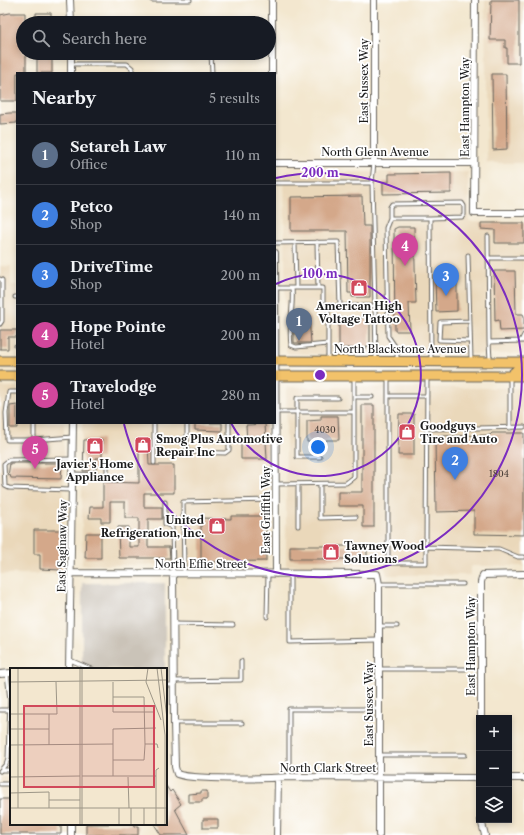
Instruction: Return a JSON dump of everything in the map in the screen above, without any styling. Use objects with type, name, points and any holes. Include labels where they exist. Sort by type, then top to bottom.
[{"type":"main road","points":[[0,361],[16,361]]},
{"type":"main road","name":"North Blackstone Avenue","points":[[276,361],[524,362]]},
{"type":"main road","points":[[510,376],[518,369],[524,369]]},
{"type":"main road","points":[[0,376],[16,376]]},
{"type":"main road","points":[[276,376],[524,376]]},
{"type":"street","points":[[70,0],[71,16]]},
{"type":"street","points":[[272,0],[272,16]]},
{"type":"street","name":"East Sussex Way","points":[[374,0],[374,162]]},
{"type":"street","name":"East Hampton Way","points":[[475,0],[474,213],[524,213]]},
{"type":"street","points":[[71,60],[71,72]]},
{"type":"street","points":[[272,60],[272,72]]},
{"type":"street","name":"North Glenn Avenue","points":[[276,163],[474,162]]},
{"type":"street","name":"East Griffith Way","points":[[276,361],[276,574]]},
{"type":"street","name":"East Saginaw Way","points":[[69,668],[72,573],[73,424]]},
{"type":"street","name":"North Effie Street","points":[[72,573],[377,574]]},
{"type":"street","points":[[173,573],[174,723]]},
{"type":"street","name":"East Sussex Way","points":[[377,574],[379,584],[380,669],[379,835]]},
{"type":"street","name":"East Hampton Way","points":[[481,715],[481,582],[483,575],[524,574]]},
{"type":"street","name":"North Clark Street","points":[[174,723],[175,767],[177,774],[184,777],[226,779],[289,777],[476,778]]},
{"type":"street","points":[[277,835],[278,778]]},
{"type":"street","points":[[512,778],[524,778]]},
{"type":"street","points":[[482,823],[485,835]]},
{"type":"lane","points":[[152,0],[190,0]]},
{"type":"lane","points":[[211,60],[212,72]]},
{"type":"lane","points":[[71,64],[128,64],[132,68],[132,72]]},
{"type":"lane","points":[[374,162],[372,183],[376,361]]},
{"type":"lane","points":[[276,183],[372,183]]},
{"type":"lane","points":[[390,218],[462,217],[464,215],[464,206],[462,203],[392,204],[390,207],[390,218],[386,228],[388,336],[397,349],[397,361]]},
{"type":"lane","points":[[430,218],[431,361]]},
{"type":"lane","points":[[488,236],[490,362]]},
{"type":"lane","points":[[317,242],[318,288]]},
{"type":"lane","points":[[276,243],[338,242],[340,306]]},
{"type":"lane","points":[[295,243],[294,302],[290,313],[291,345],[296,348],[328,344]]},
{"type":"lane","points":[[468,255],[471,362]]},
{"type":"lane","points":[[488,258],[524,258]]},
{"type":"lane","points":[[0,279],[2,280],[2,321],[0,324]]},
{"type":"lane","points":[[276,288],[323,288],[323,306],[375,306]]},
{"type":"lane","points":[[328,306],[328,361]]},
{"type":"lane","points":[[470,321],[440,322],[439,340],[470,341]]},
{"type":"lane","points":[[489,342],[522,341],[524,334]]},
{"type":"lane","points":[[276,484],[346,484],[354,477],[354,376]]},
{"type":"lane","points":[[388,376],[388,563],[426,563],[427,376]]},
{"type":"lane","points":[[510,376],[510,428]]},
{"type":"lane","points":[[16,392],[9,392],[6,413],[7,440],[34,440],[73,437]]},
{"type":"lane","points":[[389,396],[427,396]]},
{"type":"lane","points":[[354,397],[372,397]]},
{"type":"lane","points":[[320,457],[297,457],[297,398],[338,398]]},
{"type":"lane","points":[[277,412],[354,412]]},
{"type":"lane","points":[[34,424],[34,440]]},
{"type":"lane","points":[[154,424],[154,463]]},
{"type":"lane","points":[[187,424],[187,452],[218,453],[225,453],[229,450],[229,424]]},
{"type":"lane","points":[[427,429],[524,428]]},
{"type":"lane","points":[[73,459],[9,460],[4,464],[5,486],[10,488],[73,490]]},
{"type":"lane","points":[[73,474],[107,475],[107,463]]},
{"type":"lane","points":[[298,484],[298,526]]},
{"type":"lane","points":[[320,484],[320,518],[356,517]]},
{"type":"lane","points":[[184,573],[183,502],[276,500]]},
{"type":"lane","points":[[165,502],[166,524],[172,527],[173,573]]},
{"type":"lane","points":[[426,547],[499,549],[524,557]]},
{"type":"lane","points":[[268,574],[268,617]]},
{"type":"lane","points":[[290,574],[290,642],[379,640]]},
{"type":"lane","points":[[379,584],[463,584]]},
{"type":"lane","points":[[173,624],[234,625]]},
{"type":"lane","points":[[379,626],[397,626]]},
{"type":"lane","points":[[70,660],[89,668]]},
{"type":"lane","points":[[167,685],[173,683],[241,680],[241,661]]},
{"type":"lane","points":[[380,669],[466,670]]},
{"type":"lane","points":[[1,770],[6,764],[8,758],[10,710],[6,674]]},
{"type":"lane","points":[[289,777],[289,709],[379,709]]},
{"type":"lane","points":[[0,710],[10,710]]},
{"type":"lane","points":[[174,723],[242,723]]},
{"type":"lane","points":[[379,755],[465,755]]},
{"type":"shaded area","points":[[485,0],[524,0],[524,163],[487,163]]},
{"type":"shaded area","points":[[287,172],[468,172],[469,221],[524,222],[524,354],[289,354],[286,351],[284,175]]},
{"type":"shaded area","points":[[0,266],[11,266],[11,285],[16,285],[16,352],[0,352]]},
{"type":"shaded area","points":[[0,387],[16,387],[16,424],[64,424],[64,574],[0,574]]},
{"type":"shaded area","points":[[288,387],[524,388],[524,566],[471,566],[471,575],[387,575],[385,568],[378,566],[286,565],[286,390]]},
{"type":"shaded area","points":[[82,424],[267,424],[267,565],[82,565]]},
{"type":"shaded area","points":[[82,583],[165,583],[165,668],[82,668]]},
{"type":"shaded area","points":[[0,777],[10,777],[10,825],[64,825],[64,835],[0,835]]},
{"type":"building","points":[[491,0],[519,0],[519,63],[507,63],[507,48],[505,48],[505,40],[490,40]]},
{"type":"building","points":[[25,13],[25,16],[16,16],[16,60],[26,60],[26,72],[16,72],[16,101],[0,101],[0,15]]},
{"type":"building","points":[[36,13],[51,13],[51,16],[36,16]]},
{"type":"building","points":[[37,60],[52,60],[52,72],[37,72]]},
{"type":"building","points":[[492,74],[506,74],[507,149],[493,150]]},
{"type":"building","points":[[16,113],[16,123],[0,124],[0,114]]},
{"type":"building","points":[[451,173],[451,193],[383,194],[383,182],[389,182],[389,174]]},
{"type":"building","points":[[362,196],[363,226],[370,226],[370,297],[352,297],[352,293],[348,293],[347,231],[291,231],[291,197]]},
{"type":"building","points":[[481,223],[524,223],[524,243],[495,243],[495,230],[481,229]]},
{"type":"building","points":[[398,227],[414,227],[416,303],[409,303],[410,331],[395,331],[394,229]]},
{"type":"building","points":[[494,271],[515,271],[516,314],[523,314],[524,316],[524,330],[500,331],[499,320],[495,321]]},
{"type":"building","points":[[444,275],[457,280],[457,311],[436,312],[435,279]]},
{"type":"building","points":[[298,314],[307,314],[307,317],[309,317],[311,343],[294,343],[294,317],[298,317]]},
{"type":"building","points":[[339,318],[367,318],[367,322],[370,322],[370,346],[366,346],[366,348],[339,348]]},
{"type":"building","points":[[0,330],[16,330],[16,337],[8,337],[8,349],[0,349]]},
{"type":"building","points":[[16,405],[17,428],[10,428],[10,406]]},
{"type":"building","points":[[362,405],[374,405],[374,527],[363,527],[363,506],[338,506],[338,492],[362,492]]},
{"type":"building","points":[[399,414],[414,414],[414,455],[398,455]]},
{"type":"building","points":[[321,416],[338,416],[339,440],[307,442],[307,421],[321,420]]},
{"type":"building","points":[[195,424],[222,424],[222,431],[195,430]]},
{"type":"building","points":[[265,424],[267,459],[241,459],[241,442],[247,442],[246,425]]},
{"type":"building","points":[[492,433],[524,433],[524,535],[474,534],[474,511],[436,512],[435,436],[490,435]]},
{"type":"building","points":[[102,439],[102,458],[96,458],[96,470],[83,471],[84,440]]},
{"type":"building","points":[[139,439],[148,440],[149,465],[174,465],[174,493],[144,493],[144,507],[162,507],[162,519],[148,519],[148,547],[169,547],[170,558],[119,558],[118,527],[129,527],[129,547],[139,547],[139,518],[125,518],[125,502],[110,502],[110,522],[101,522],[101,518],[89,518],[90,507],[103,507],[103,482],[139,483]]},
{"type":"building","points":[[10,463],[62,463],[61,479],[11,478],[10,475],[8,476]]},
{"type":"building","points":[[231,516],[266,516],[266,561],[201,562],[201,518],[231,519]]},
{"type":"building","points":[[34,530],[62,530],[61,570],[40,569],[40,554],[34,554]]},
{"type":"building","points":[[86,533],[101,533],[101,558],[85,558]]},
{"type":"building","points":[[290,546],[367,546],[367,559],[290,559]]},
{"type":"building","points":[[167,788],[170,792],[172,790],[181,804],[175,809],[189,835],[161,835],[155,825],[167,825]]},
{"type":"building","points":[[201,791],[207,791],[207,799],[202,799],[202,802],[188,802],[188,794],[201,793]]},
{"type":"building","points":[[0,799],[10,799],[10,825],[61,825],[61,834],[0,834]]},
{"type":"building","points":[[203,819],[218,819],[218,828],[203,828]]},
{"type":"building","points":[[86,825],[138,826],[138,835],[86,835]]},
{"type":"place","name":"Hope Pointe","points":[[405,266]]},
{"type":"place","name":"American High Voltage Tattoo","points":[[359,288]]},
{"type":"place","name":"DriveTime","points":[[446,296]]},
{"type":"place","name":"Setareh Law","points":[[299,341]]},
{"type":"place","name":"Goodguys Tire and Auto","points":[[407,432]]},
{"type":"place","name":"Smog Plus Automotive Repair Inc","points":[[143,445]]},
{"type":"place","name":"Javier's Home Appliance","points":[[95,446]]},
{"type":"place","name":"Travelodge","points":[[35,469]]},
{"type":"place","name":"Petco","points":[[455,480]]},
{"type":"place","name":"United Refrigeration, Inc.","points":[[217,526]]},
{"type":"place","name":"Tawney Wood Solutions","points":[[331,552]]}]
